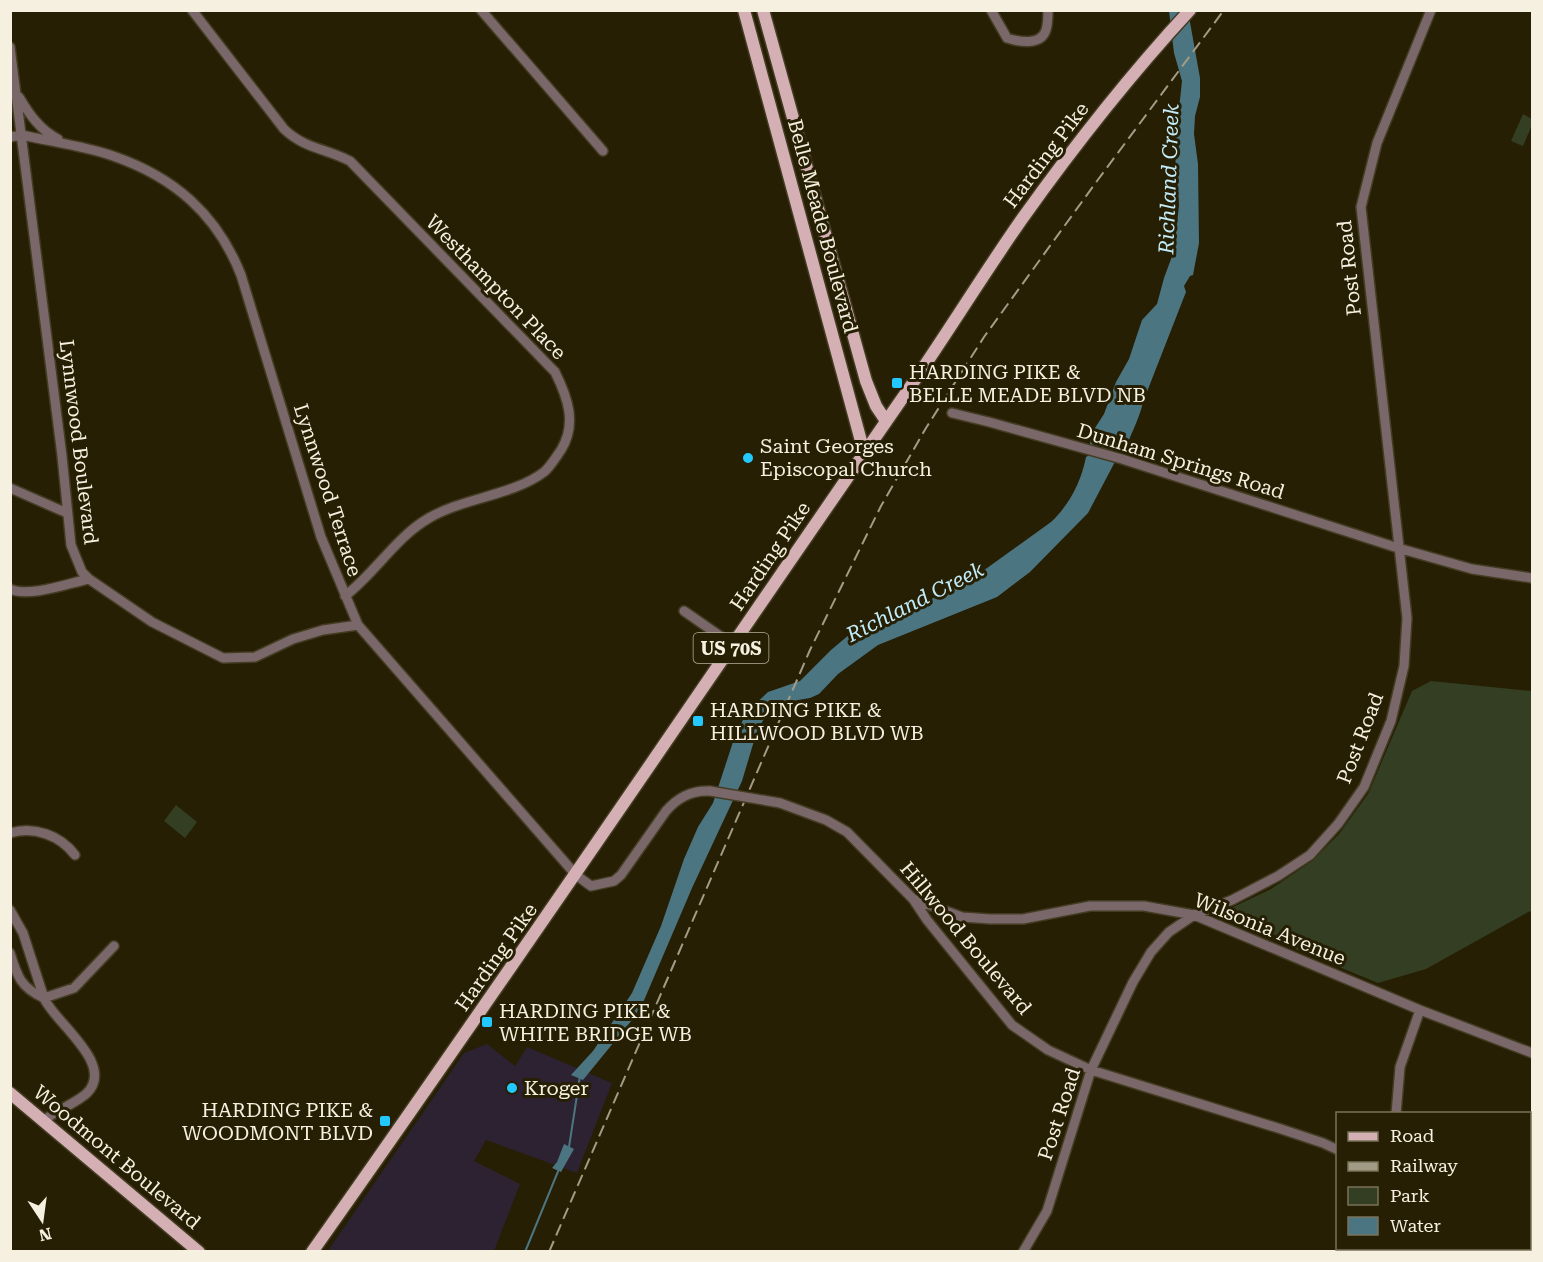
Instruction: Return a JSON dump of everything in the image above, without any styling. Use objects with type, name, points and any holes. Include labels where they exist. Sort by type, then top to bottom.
[{"type":"main road","name":"Belle Meade Boulevard","points":[[744,10],[864,452]]},
{"type":"main road","name":"Belle Meade Boulevard","points":[[763,10],[866,381],[876,406],[886,421]]},
{"type":"main road","name":"Harding Pike","points":[[312,1251],[576,875],[1021,220],[1091,125],[1154,49],[1190,10]]},
{"type":"main road","points":[[788,171],[806,166]]},
{"type":"main road","points":[[815,270],[834,266]]},
{"type":"main road","points":[[834,338],[853,333]]},
{"type":"main road","name":"Woodmont Boulevard","points":[[10,1093],[199,1251]]},
{"type":"street","name":"Westhampton Place","points":[[192,10],[284,129],[296,141],[350,161],[555,372],[565,392],[571,415],[567,440],[555,460],[544,471],[525,483],[455,506],[430,517],[408,532],[364,581],[345,596]]},
{"type":"street","points":[[481,10],[603,151]]},
{"type":"street","points":[[991,10],[1007,38],[1025,42],[1042,37],[1046,31],[1048,10]]},
{"type":"street","name":"Post Road","points":[[1023,1251],[1047,1211],[1091,1070],[1133,982],[1151,952],[1169,932],[1194,915],[1232,900],[1278,876],[1310,855],[1338,824],[1364,787],[1391,721],[1404,666],[1407,618],[1361,207],[1377,143],[1431,10]]},
{"type":"street","name":"Lynnwood Boulevard","points":[[10,48],[61,445],[71,545],[82,572],[88,579],[152,622],[224,658],[255,657],[293,639],[323,630],[358,625]]},
{"type":"street","points":[[17,93],[27,111],[40,127],[70,146]]},
{"type":"street","name":"Lynnwood Terrace","points":[[10,136],[22,135],[111,155],[147,169],[175,186],[198,207],[218,231],[231,250],[241,275],[321,537],[358,625],[576,875]]},
{"type":"street","name":"Dunham Springs Road","points":[[952,414],[1122,459],[1398,548],[1471,569],[1533,578]]},
{"type":"street","points":[[10,488],[67,513]]},
{"type":"street","points":[[10,590],[35,591],[88,579]]},
{"type":"street","points":[[684,611],[733,645]]},
{"type":"street","name":"Hillwood Boulevard","points":[[576,875],[591,886],[614,881],[621,875],[670,806],[686,795],[710,791],[780,803],[826,820],[847,832],[914,899],[927,920],[1012,1025],[1048,1050],[1091,1070],[1281,1129],[1336,1149]]},
{"type":"street","points":[[10,833],[24,830],[45,834],[61,842],[75,855]]},
{"type":"street","name":"Wilsonia Avenue","points":[[914,899],[962,917],[990,919],[1023,919],[1090,906],[1108,905],[1143,906],[1194,915],[1420,1010],[1533,1053]]},
{"type":"street","points":[[10,910],[20,925],[50,1010],[84,1048],[94,1072],[93,1082],[87,1094],[43,1121]]},
{"type":"street","points":[[10,954],[19,979],[33,992],[44,998],[74,988],[114,946]]},
{"type":"street","points":[[1396,1112],[1400,1067],[1420,1010]]},
{"type":"shaded area","points":[[487,1044],[515,1066],[527,1047],[612,1083],[577,1173],[486,1140],[474,1161],[520,1184],[494,1251],[327,1252],[464,1053]]},
{"type":"green space","points":[[1523,114],[1532,119],[1532,125],[1523,146],[1511,141]]},
{"type":"green space","points":[[1431,681],[1532,691],[1532,913],[1530,911],[1426,969],[1378,983],[1239,926],[1225,916],[1229,909],[1271,889],[1312,861],[1339,834],[1368,794],[1412,691]]},
{"type":"green space","points":[[176,805],[197,822],[185,838],[164,821]]},
{"type":"water","points":[[1169,11],[1188,11],[1200,78],[1200,97],[1195,116],[1194,134],[1198,164],[1199,243],[1193,275],[1184,286],[1186,292],[1124,454],[1118,456],[1088,513],[1030,572],[997,597],[878,645],[838,674],[819,694],[786,702],[774,708],[765,717],[757,731],[742,781],[692,888],[642,1005],[583,1080],[571,1075],[593,1051],[632,993],[661,926],[684,859],[698,827],[713,803],[733,742],[746,713],[768,692],[800,681],[850,634],[969,581],[1051,522],[1074,492],[1086,457],[1093,449],[1090,444],[1093,431],[1104,414],[1116,382],[1129,359],[1142,320],[1157,304],[1174,251],[1179,205],[1174,142],[1175,118],[1182,81],[1174,53]]},
{"type":"water","points":[[564,1144],[574,1149],[561,1172],[552,1168]]},
{"type":"waterway","name":"Richland Creek","points":[[569,1147],[580,1076]]},
{"type":"waterway","name":"Richland Creek","points":[[525,1252],[559,1169]]},
{"type":"railway","points":[[549,1252],[810,650],[881,506],[926,428],[984,337],[1224,10]]},
{"type":"place","name":"HARDING PIKE & BELLE MEADE BLVD NB","points":[[897,383]]},
{"type":"place","name":"Saint Georges Episcopal Church","points":[[748,458]]},
{"type":"place","name":"HARDING PIKE & HILLWOOD BLVD WB","points":[[698,721]]},
{"type":"place","name":"HARDING PIKE & WHITE BRIDGE WB","points":[[487,1022]]},
{"type":"place","name":"Kroger","points":[[512,1088]]},
{"type":"place","name":"HARDING PIKE & WOODMONT BLVD","points":[[385,1121]]}]
